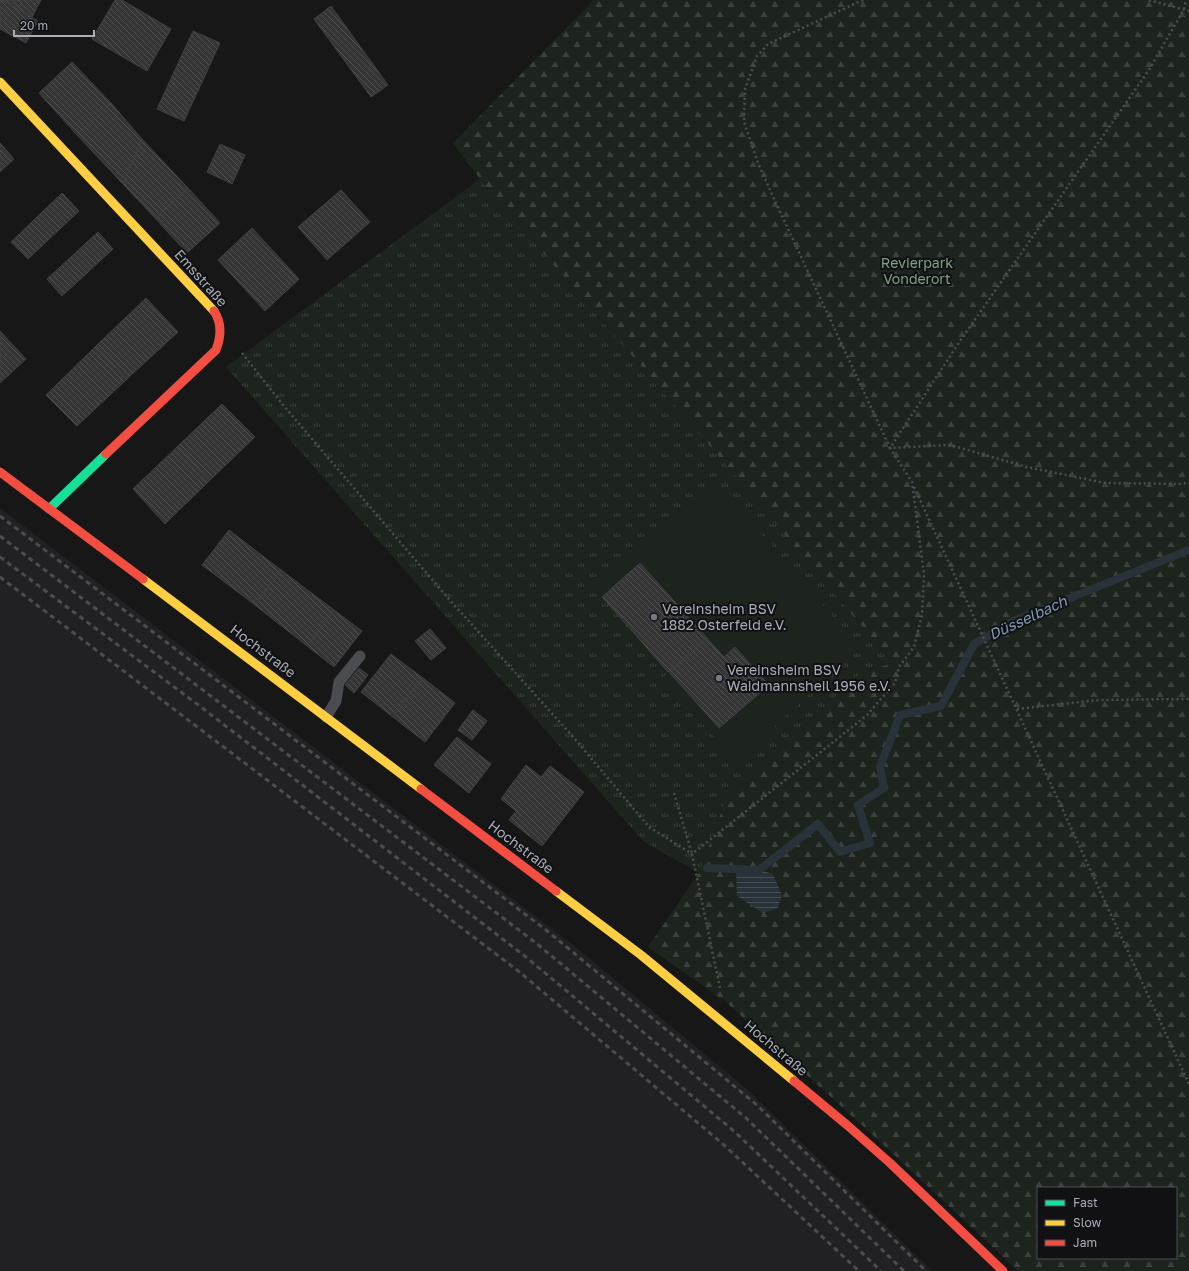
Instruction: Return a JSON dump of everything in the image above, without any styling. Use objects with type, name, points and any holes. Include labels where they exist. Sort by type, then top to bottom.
[{"type":"street","name":"Emsstraße","points":[[0,82],[215,312],[220,321],[220,340],[216,350]]},
{"type":"street","points":[[49,509],[216,350]]},
{"type":"street","name":"Hochstraße","points":[[0,472],[641,955],[847,1125],[890,1163],[1003,1271]]},
{"type":"lane","points":[[326,717],[336,701],[339,682],[360,656]]},
{"type":"path","points":[[863,0],[768,44],[757,56],[745,89],[744,122],[758,163],[775,201],[890,448],[912,482],[1189,1084]]},
{"type":"path","points":[[1149,0],[1189,11]]},
{"type":"path","points":[[890,448],[960,341],[1149,70],[1184,9],[1186,0]]},
{"type":"path","points":[[216,350],[240,350],[283,405],[436,585],[575,739],[649,827],[692,854]]},
{"type":"path","points":[[890,448],[950,445],[1027,468],[1105,484],[1189,483]]},
{"type":"path","points":[[692,854],[866,716],[894,683],[899,667],[914,646],[922,614],[924,575],[912,482]]},
{"type":"path","points":[[1017,709],[1098,700],[1189,699]]},
{"type":"path","points":[[674,793],[692,854],[719,978],[726,1024]]},
{"type":"shaded area","points":[[0,508],[573,945],[747,1089],[932,1271],[0,1271]]},
{"type":"shaded area","points":[[736,869],[759,870],[773,874],[782,895],[778,908],[763,913],[737,896]]},
{"type":"green space","name":"Revierpark Vonderort","points":[[594,0],[1189,0],[1189,1271],[1018,1271],[874,1136],[726,1002],[648,947],[699,873],[727,797],[861,673],[893,663],[728,467],[480,179],[453,143]]},
{"type":"green space","points":[[480,179],[728,467],[893,663],[861,673],[727,797],[699,873],[643,841],[226,367]]},
{"type":"green space","points":[[715,480],[860,648],[737,761],[663,678],[668,672],[593,587]]},
{"type":"building","points":[[0,0],[38,21],[26,43],[0,29]]},
{"type":"building","points":[[2,0],[41,0],[32,17]]},
{"type":"building","points":[[115,0],[122,0],[171,29],[147,71],[92,39]]},
{"type":"building","points":[[331,6],[388,85],[371,97],[314,19]]},
{"type":"building","points":[[193,31],[220,43],[184,121],[157,109]]},
{"type":"building","points":[[72,62],[111,103],[77,135],[39,93]]},
{"type":"building","points":[[111,103],[142,139],[123,184],[77,135]]},
{"type":"building","points":[[142,139],[188,188],[155,218],[123,184]]},
{"type":"building","points":[[0,143],[14,159],[0,172]]},
{"type":"building","points":[[220,144],[245,155],[232,184],[207,172]]},
{"type":"building","points":[[188,188],[220,223],[187,253],[155,218]]},
{"type":"building","points":[[341,190],[370,222],[327,260],[298,227]]},
{"type":"building","points":[[62,193],[79,211],[28,259],[11,242]]},
{"type":"building","points":[[252,228],[299,279],[265,311],[218,260]]},
{"type":"building","points":[[98,232],[113,249],[62,296],[47,279]]},
{"type":"building","points":[[146,298],[178,332],[127,379],[96,346]]},
{"type":"building","points":[[0,331],[26,359],[0,383]]},
{"type":"building","points":[[96,346],[127,379],[77,426],[46,395]]},
{"type":"building","points":[[222,404],[255,437],[210,480],[178,446]]},
{"type":"building","points":[[178,446],[210,480],[165,524],[133,489]]},
{"type":"building","points":[[229,530],[281,570],[255,605],[202,565]]},
{"type":"building","name":"Vereinsheim BSV 1882 Osterfeld e.V.","points":[[640,563],[707,638],[668,672],[602,597]]},
{"type":"building","points":[[281,570],[334,610],[307,646],[255,605]]},
{"type":"building","points":[[334,610],[362,631],[334,667],[307,646]]},
{"type":"building","points":[[430,629],[446,648],[431,660],[415,641]]},
{"type":"building","name":"Vereinsheim BSV Waidmannsheil 1956 e.V.","points":[[707,638],[724,657],[735,647],[769,685],[719,728],[669,672]]},
{"type":"building","points":[[391,654],[423,678],[393,717],[361,692]]},
{"type":"building","points":[[359,668],[368,675],[354,693],[345,685]]},
{"type":"building","points":[[423,678],[455,703],[425,742],[393,717]]},
{"type":"building","points":[[473,710],[487,721],[472,740],[458,730]]},
{"type":"building","points":[[457,737],[491,764],[469,793],[434,765]]},
{"type":"building","points":[[526,765],[541,777],[550,766],[584,792],[542,846],[509,820],[516,811],[501,799]]},
{"type":"waterway","name":"Düsselbach","points":[[707,868],[759,870],[818,824],[840,852],[870,843],[858,805],[884,788],[880,767],[900,715],[941,706],[974,644],[1013,621],[1189,550]]},
{"type":"railway","points":[[0,516],[546,930],[757,1105],[926,1271]]},
{"type":"railway","points":[[0,536],[536,943],[746,1118],[904,1271]]},
{"type":"railway","points":[[0,557],[201,707],[526,957],[735,1132],[881,1271]]},
{"type":"railway","points":[[0,577],[517,970],[724,1145],[859,1271]]},
{"type":"traffic: fast","points":[[49,509],[106,454]]},
{"type":"traffic: slow","points":[[0,82],[214,311]]},
{"type":"traffic: slow","points":[[143,579],[421,789]]},
{"type":"traffic: slow","points":[[556,891],[641,955],[794,1081]]},
{"type":"traffic: jam","points":[[106,454],[216,350],[220,330],[217,316],[214,311]]},
{"type":"traffic: jam","points":[[0,472],[143,579]]},
{"type":"traffic: jam","points":[[421,789],[556,891]]},
{"type":"traffic: jam","points":[[794,1081],[890,1163],[1003,1271]]},
{"type":"place","name":"Vereinsheim BSV 1882 Osterfeld e.V.","points":[[654,617]]},
{"type":"place","name":"Vereinsheim BSV Waidmannsheil 1956 e.V.","points":[[719,678]]}]
